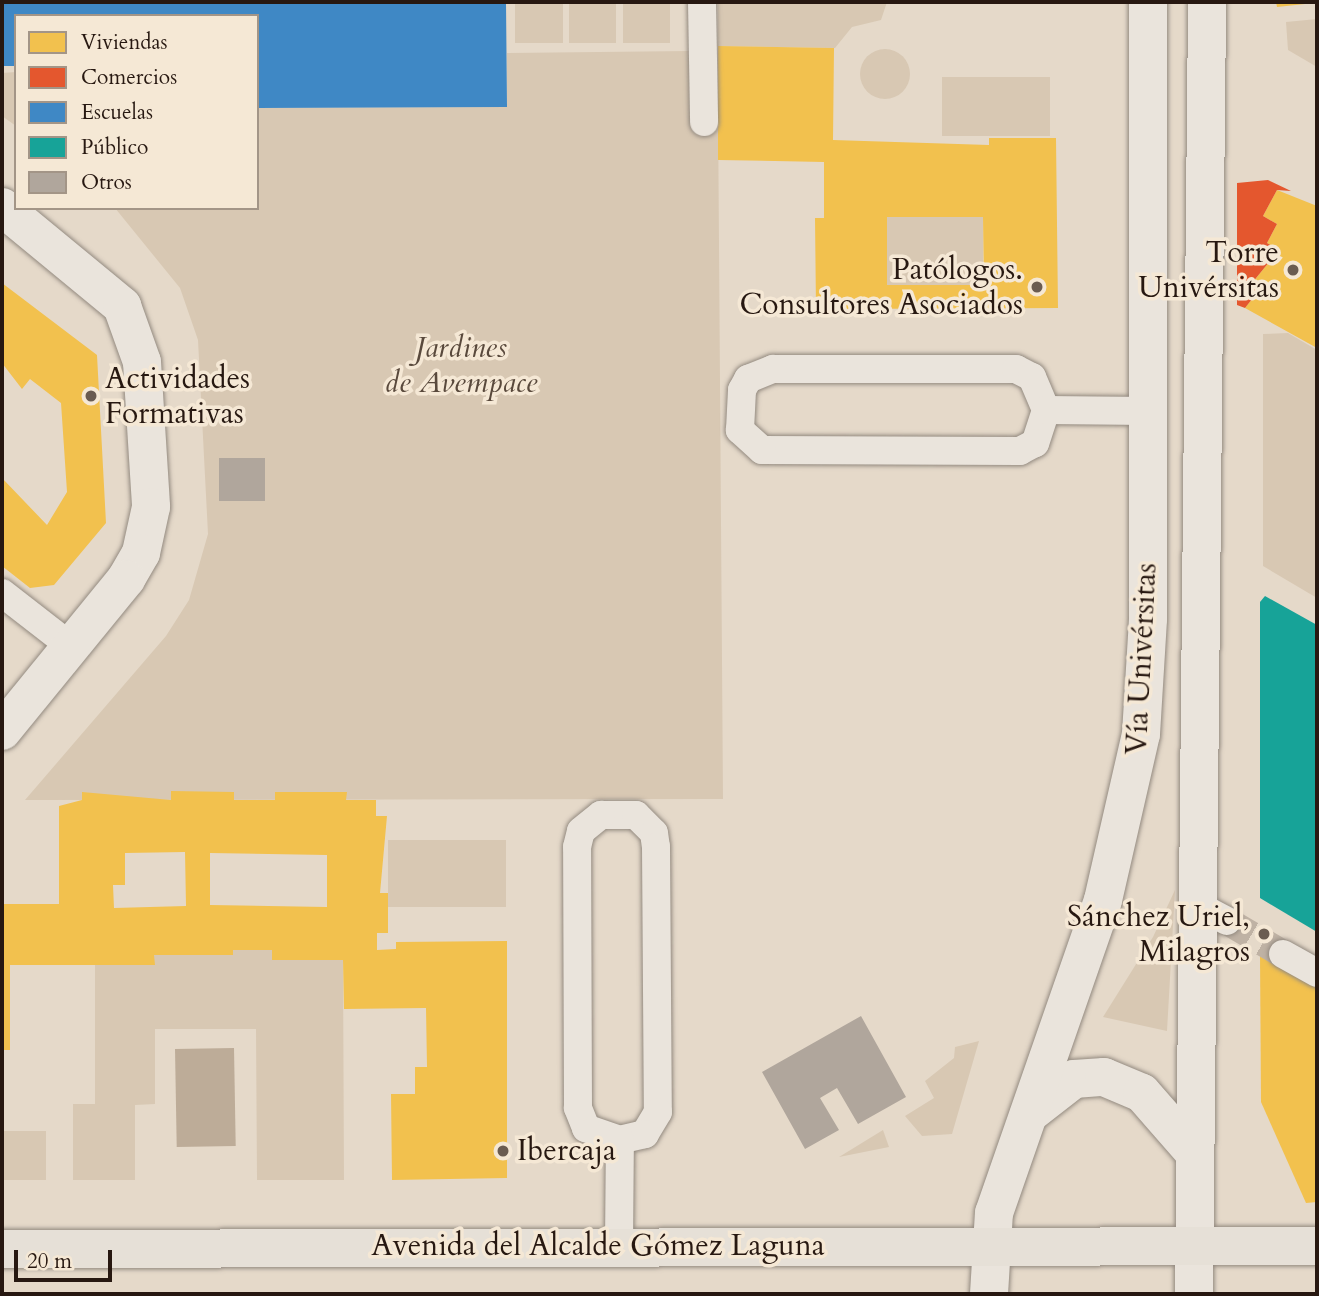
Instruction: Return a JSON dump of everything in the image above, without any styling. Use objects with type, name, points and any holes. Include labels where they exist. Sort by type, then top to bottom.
[{"type":"main road","name":"Vía Univérsitas","points":[[988,1293],[989,1245],[999,1195],[1103,900],[1132,789],[1146,680],[1149,2]]},
{"type":"main road","name":"Vía Univérsitas","points":[[1194,1289],[1191,1149],[1211,912],[1207,2]]},
{"type":"main road","points":[[2,207],[122,306],[142,362],[150,528],[126,579],[73,648],[2,731]]},
{"type":"main road","points":[[1029,1114],[1074,1079],[1104,1077],[1142,1093],[1191,1149]]},
{"type":"main road","name":"Avenida del Alcalde Gómez Laguna","points":[[2,1249],[619,1245],[1317,1246]]},
{"type":"street","points":[[702,2],[704,122]]},
{"type":"street","points":[[773,369],[1016,369],[1032,377],[1046,410],[1035,443],[1020,451],[762,450],[740,430],[742,390],[748,379],[773,369]]},
{"type":"street","points":[[1046,410],[1149,411]]},
{"type":"street","points":[[2,593],[73,648]]},
{"type":"street","points":[[616,813],[647,824],[656,861],[658,1112],[645,1134],[620,1140],[586,1128],[578,1094],[577,847],[589,821],[616,813]]},
{"type":"street","points":[[1283,954],[1317,973]]},
{"type":"street","points":[[619,1245],[620,1140]]},
{"type":"green space","points":[[515,2],[563,2],[563,43],[515,43]]},
{"type":"green space","points":[[569,2],[616,2],[616,43],[569,43]]},
{"type":"green space","points":[[623,2],[670,2],[670,43],[623,43]]},
{"type":"green space","points":[[718,2],[887,2],[881,20],[852,27],[835,48],[718,46]]},
{"type":"green space","points":[[1317,19],[1317,67],[1288,50],[1286,22]]},
{"type":"green space","points":[[885,49],[902,57],[910,74],[902,91],[885,99],[868,91],[860,74],[868,57]]},
{"type":"green space","name":"Jardines de Avempace","points":[[690,51],[691,105],[718,105],[723,799],[25,800],[166,636],[189,600],[208,534],[198,340],[180,288],[117,210],[259,210],[259,108],[507,107],[507,53]]},
{"type":"green space","points":[[14,72],[14,125],[2,116],[2,73]]},
{"type":"green space","points":[[942,77],[1050,77],[1050,136],[942,136]]},
{"type":"green space","points":[[887,217],[983,217],[983,285],[887,285]]},
{"type":"green space","points":[[1288,333],[1317,350],[1317,598],[1263,566],[1263,334]]},
{"type":"green space","points":[[388,840],[506,840],[506,907],[388,907]]},
{"type":"green space","points":[[1175,890],[1167,1031],[1103,1017],[1153,937]]},
{"type":"green space","points":[[233,950],[272,950],[272,960],[343,960],[344,1180],[257,1180],[256,1029],[155,1029],[155,1104],[135,1105],[135,1180],[73,1180],[73,1104],[95,1104],[95,965],[154,965],[154,955],[233,955]]},
{"type":"green space","points":[[979,1041],[952,1134],[922,1136],[905,1116],[934,1098],[925,1081],[954,1058],[955,1047]]},
{"type":"green space","points":[[883,1130],[889,1147],[839,1157]]},
{"type":"green space","points":[[2,1131],[46,1131],[46,1180],[2,1180]]},
{"type":"shaded area","points":[[234,1048],[236,1146],[177,1147],[175,1049]]},
{"type":"building: Viviendas","points":[[1276,2],[1305,2],[1305,4],[1277,7]]},
{"type":"building: Viviendas","points":[[718,46],[834,48],[833,140],[989,145],[989,138],[1056,138],[1058,308],[816,309],[815,218],[824,218],[824,162],[718,160]],"holes":[[[887,217],[983,217],[984,285],[887,285]]]},
{"type":"building: Viviendas","name":"Torre Univérsitas","points":[[1277,190],[1317,206],[1317,348],[1245,308],[1260,289],[1252,283],[1279,250],[1267,243],[1277,224],[1263,216]]},
{"type":"building: Viviendas","points":[[2,283],[97,355],[106,523],[54,585],[30,588],[2,566],[2,478],[47,525],[67,492],[61,403],[30,379],[22,389],[2,363]]},
{"type":"building: Viviendas","points":[[171,791],[234,792],[234,800],[275,800],[275,792],[347,792],[346,800],[376,800],[376,816],[387,816],[380,893],[388,893],[388,933],[377,933],[377,950],[396,949],[396,942],[507,941],[507,1178],[392,1180],[391,1094],[415,1094],[415,1067],[427,1067],[426,1008],[344,1009],[343,960],[272,960],[272,950],[233,950],[233,955],[154,955],[155,965],[10,965],[10,1050],[2,1050],[2,904],[59,904],[59,806],[82,800],[82,792],[171,800]],"holes":[[[185,852],[186,906],[114,908],[113,885],[125,885],[125,853]],[[210,853],[327,855],[327,907],[210,905]]]},
{"type":"building: Viviendas","points":[[1260,954],[1317,988],[1317,1202],[1306,1203],[1261,1102]]},
{"type":"building: Comercios","points":[[1268,180],[1291,191],[1277,190],[1263,216],[1277,224],[1267,243],[1279,250],[1252,283],[1260,289],[1245,308],[1237,305],[1237,183]]},
{"type":"building: Escuelas","points":[[2,2],[506,2],[507,107],[259,108],[259,14],[14,14],[14,66],[2,66]]},
{"type":"building: Público","points":[[1265,596],[1317,625],[1317,932],[1260,898],[1260,602]]},
{"type":"building: Otros","points":[[219,458],[265,458],[265,501],[219,501]]},
{"type":"building: Otros","points":[[861,1016],[906,1097],[858,1124],[837,1088],[820,1098],[839,1130],[805,1149],[762,1072]]},
{"type":"tunnel","points":[[1227,921],[1283,954]]},
{"type":"place","name":"Torre Univérsitas","points":[[1293,270]]},
{"type":"place","name":"Patólogos. Consultores Asociados","points":[[1037,287]]},
{"type":"place","name":"Actividades Formativas","points":[[91,396]]},
{"type":"place","name":"Sánchez Uriel, Milagros","points":[[1264,934]]},
{"type":"place","name":"Ibercaja","points":[[503,1151]]}]
